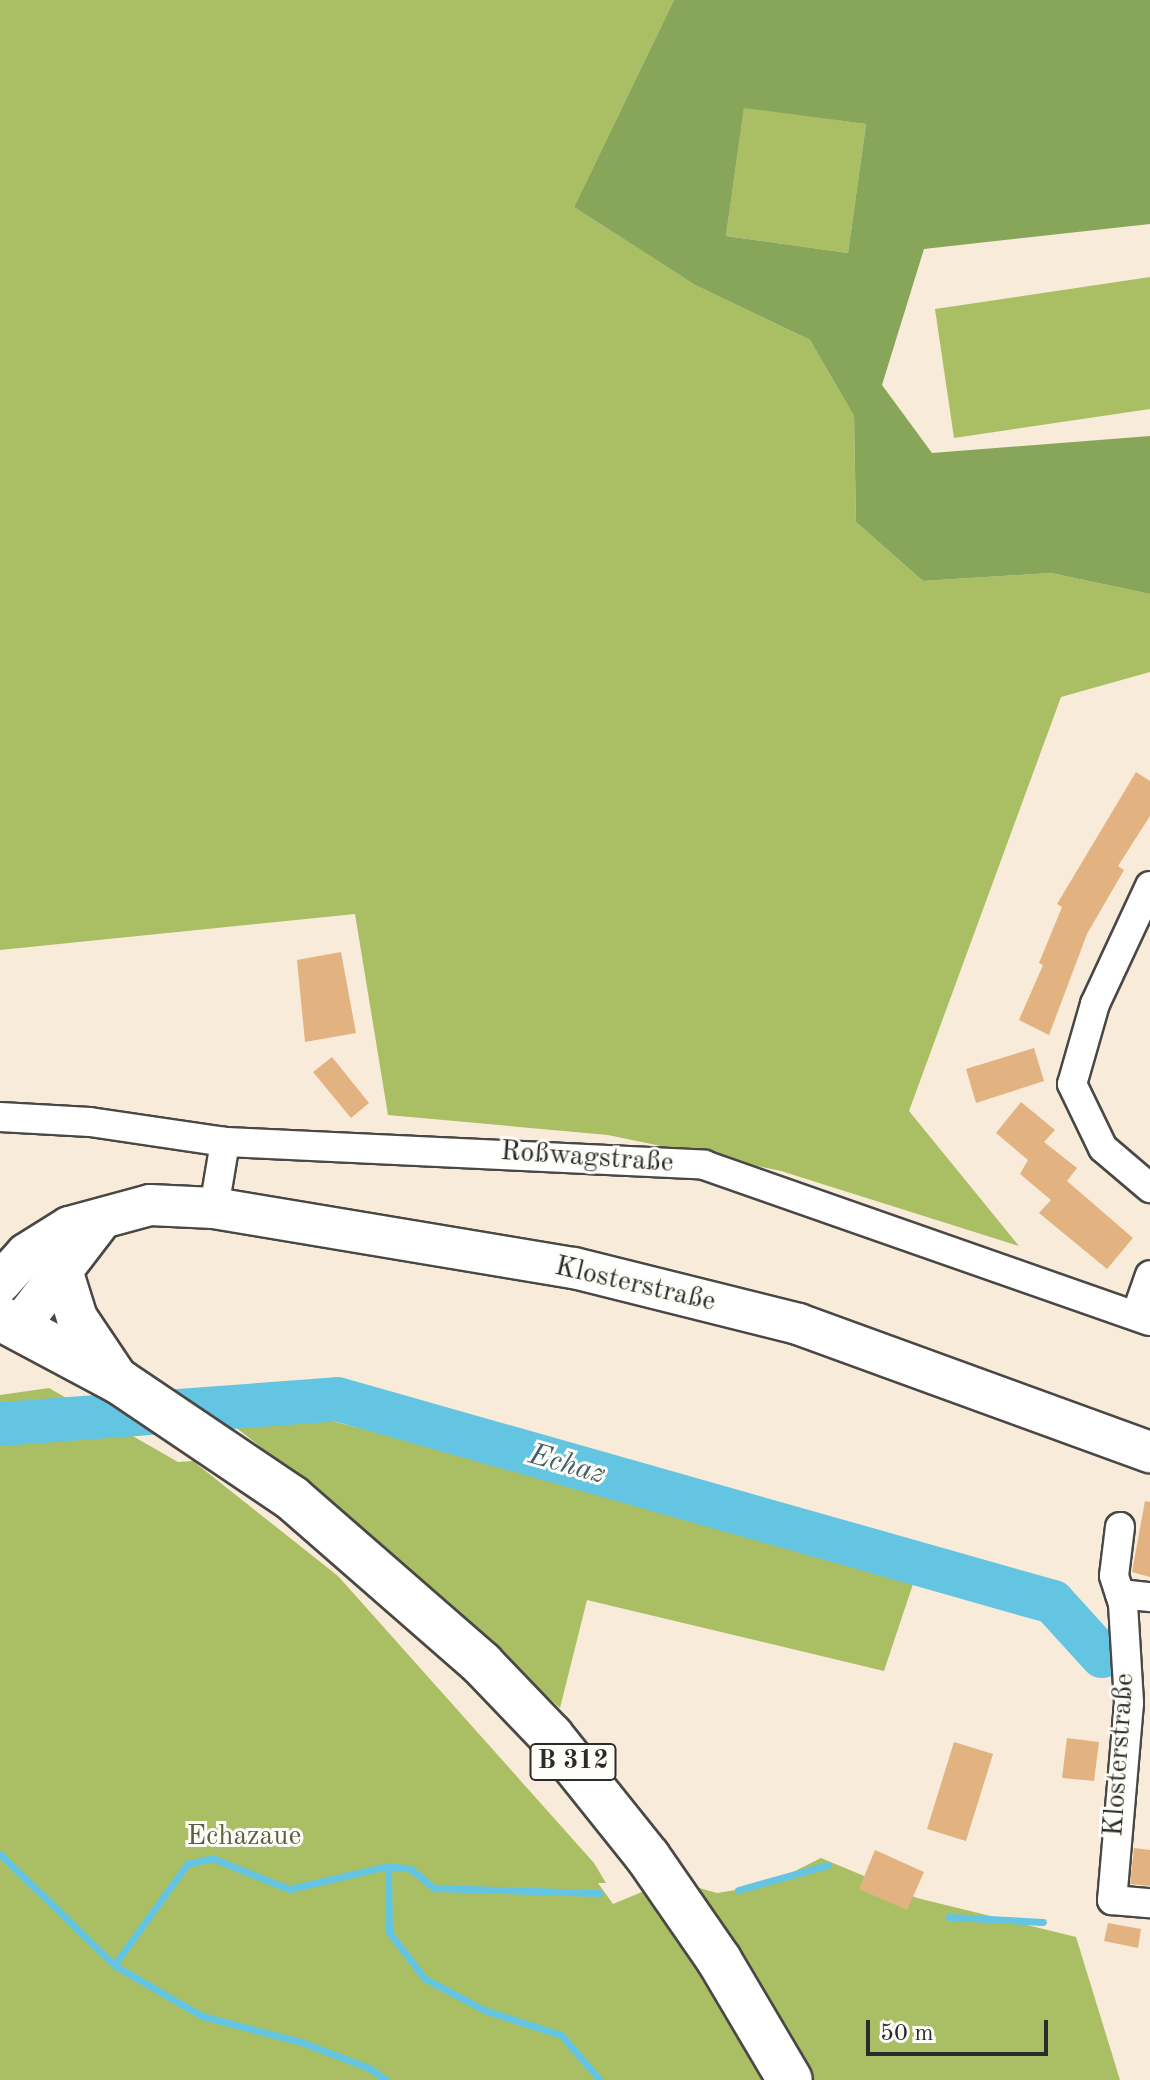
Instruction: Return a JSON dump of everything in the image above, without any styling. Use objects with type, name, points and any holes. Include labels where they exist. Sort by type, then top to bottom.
[{"type":"main road","name":"Klosterstraße","points":[[0,1283],[45,1240],[103,1218],[150,1205],[214,1208],[574,1268],[798,1324],[1150,1452]]},
{"type":"main road","points":[[9,1323],[103,1218]]},
{"type":"main road","points":[[61,1267],[77,1318],[132,1389]]},
{"type":"main road","name":"B 312","points":[[9,1323],[132,1389],[292,1498],[412,1598],[551,1736],[692,1919],[790,2080]]},
{"type":"street","points":[[1150,886],[1095,1004],[1072,1084],[1103,1148],[1150,1188]]},
{"type":"street","name":"Roßwagstraße","points":[[0,1117],[90,1122],[225,1142],[704,1165],[1143,1318]]},
{"type":"street","points":[[214,1208],[225,1142]]},
{"type":"street","points":[[1143,1318],[1150,1275]]},
{"type":"street","name":"Klosterstraße","points":[[1120,1527],[1114,1576],[1120,1594],[1127,1714],[1112,1900],[1150,1903]]},
{"type":"street","points":[[1120,1594],[1150,1597]]},
{"type":"green space","points":[[0,0],[674,0],[574,207],[695,285],[810,340],[854,416],[856,522],[923,581],[1051,573],[1150,594],[1150,672],[1061,697],[909,1111],[1019,1246],[781,1171],[608,1135],[388,1115],[355,914],[0,950]]},
{"type":"green space","points":[[674,0],[1150,0],[1150,224],[924,249],[882,385],[932,453],[1150,436],[1150,594],[1051,573],[923,581],[856,522],[854,416],[810,340],[695,285],[574,207]],"holes":[[[744,108],[866,124],[848,253],[726,236]]]},
{"type":"green space","points":[[744,107],[866,124],[848,253],[726,236]]},
{"type":"green space","points":[[1150,277],[1150,409],[954,438],[935,309]]},
{"type":"green space","name":"Echazaue","points":[[49,1388],[178,1462],[193,1461],[338,1576],[594,1863],[606,1883],[598,1883],[613,1904],[671,1880],[717,1893],[767,1885],[821,1858],[917,1898],[1076,1937],[1120,2080],[0,2080],[0,1395]]},
{"type":"green space","points":[[301,1413],[917,1572],[884,1671],[587,1600],[560,1708],[344,1512],[230,1423]]},
{"type":"building","points":[[1136,772],[1150,781],[1150,816],[1118,866],[1124,870],[1087,934],[1049,1035],[1019,1020],[1043,965],[1039,963],[1062,907],[1057,904]]},
{"type":"building","points":[[341,952],[356,1033],[305,1042],[297,960]]},
{"type":"building","points":[[1034,1048],[1044,1081],[976,1103],[966,1069]]},
{"type":"building","points":[[332,1057],[369,1103],[351,1118],[313,1072]]},
{"type":"building","points":[[1021,1102],[1055,1130],[1044,1142],[1077,1168],[1067,1181],[1133,1238],[1107,1269],[1039,1213],[1051,1200],[1020,1174],[1028,1160],[996,1133]]},
{"type":"building","points":[[1145,1501],[1150,1502],[1150,1577],[1132,1572]]},
{"type":"building","points":[[1067,1738],[1099,1742],[1094,1781],[1062,1778]]},
{"type":"building","points":[[954,1742],[993,1754],[966,1841],[927,1829]]},
{"type":"building","points":[[1134,1848],[1150,1850],[1150,1886],[1130,1884]]},
{"type":"building","points":[[875,1850],[924,1872],[907,1910],[859,1889]]},
{"type":"building","points":[[1108,1923],[1141,1929],[1138,1948],[1104,1941]]},
{"type":"waterway","name":"Echaz","points":[[0,1424],[337,1399],[1053,1602],[1102,1656]]},
{"type":"waterway","points":[[0,1854],[114,1965],[202,2016],[301,2042],[369,2068],[386,2080]]},
{"type":"waterway","points":[[114,1965],[187,1864],[212,1858],[289,1889],[388,1866],[411,1869],[434,1888],[599,1893]]},
{"type":"waterway","points":[[738,1890],[828,1865]]},
{"type":"waterway","points":[[388,1866],[389,1932],[424,1978],[484,2010],[561,2035],[600,2080]]},
{"type":"waterway","points":[[949,1917],[1043,1922]]}]
